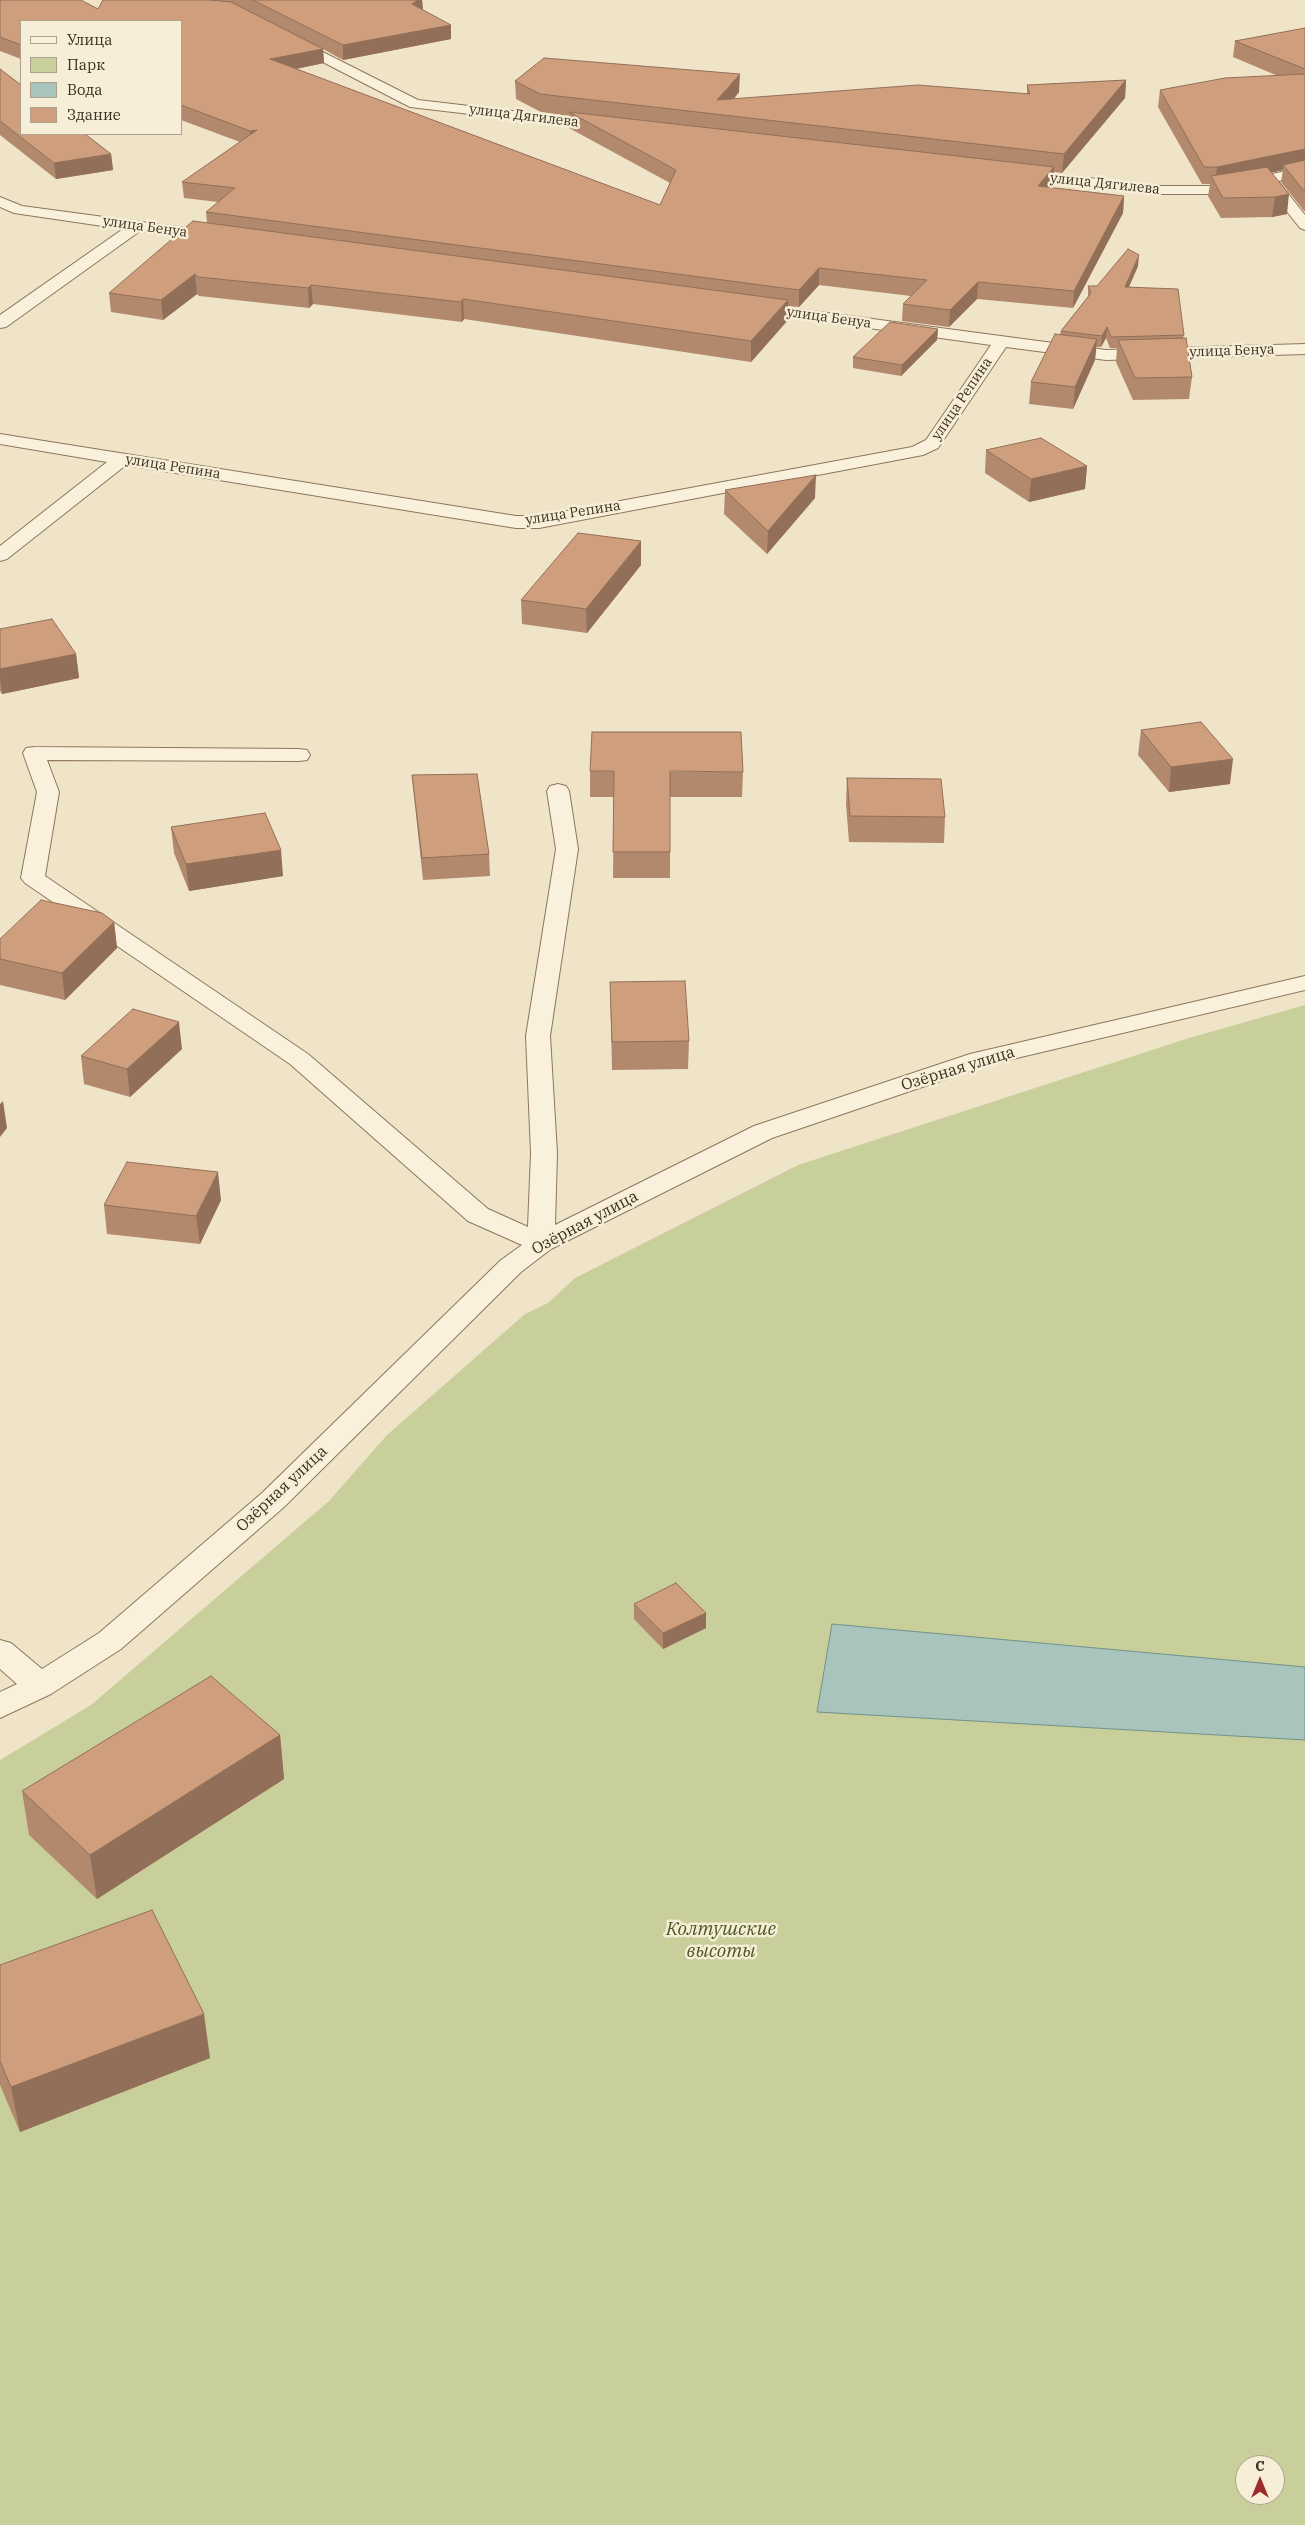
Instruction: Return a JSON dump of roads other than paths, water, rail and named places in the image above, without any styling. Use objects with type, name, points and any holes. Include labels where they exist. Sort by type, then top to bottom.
[{"type":"street","name":"улица Дягилева","points":[[276,33],[415,104],[621,128]]},
{"type":"street","name":"улица Дягилева","points":[[1004,172],[1161,190],[1215,190],[1305,171]]},
{"type":"street","points":[[1270,179],[1305,225]]},
{"type":"street","name":"улица Бенуа","points":[[0,202],[19,210],[234,239]]},
{"type":"street","points":[[0,323],[137,226]]},
{"type":"street","name":"улица Бенуа","points":[[735,306],[1106,355],[1305,349]]},
{"type":"street","name":"улица Репина","points":[[0,439],[516,522],[539,522],[917,451],[932,444],[1002,341]]},
{"type":"street","points":[[0,555],[122,459]]},
{"type":"street","points":[[299,755],[34,753],[48,792],[33,878],[299,1059],[478,1214],[541,1243],[544,1153],[538,1036],[567,849],[558,791]]},
{"type":"street","name":"Озёрная улица","points":[[0,1706],[40,1686],[110,1642],[273,1500],[510,1266],[541,1243],[764,1132],[979,1059],[1305,983]]},
{"type":"street","points":[[0,1651],[40,1686]]},
{"type":"water","points":[[832,1624],[1305,1667],[1305,1740],[817,1712]]},
{"type":"park label","name":"Колтушские высоты","points":[[721,1941]]}]
